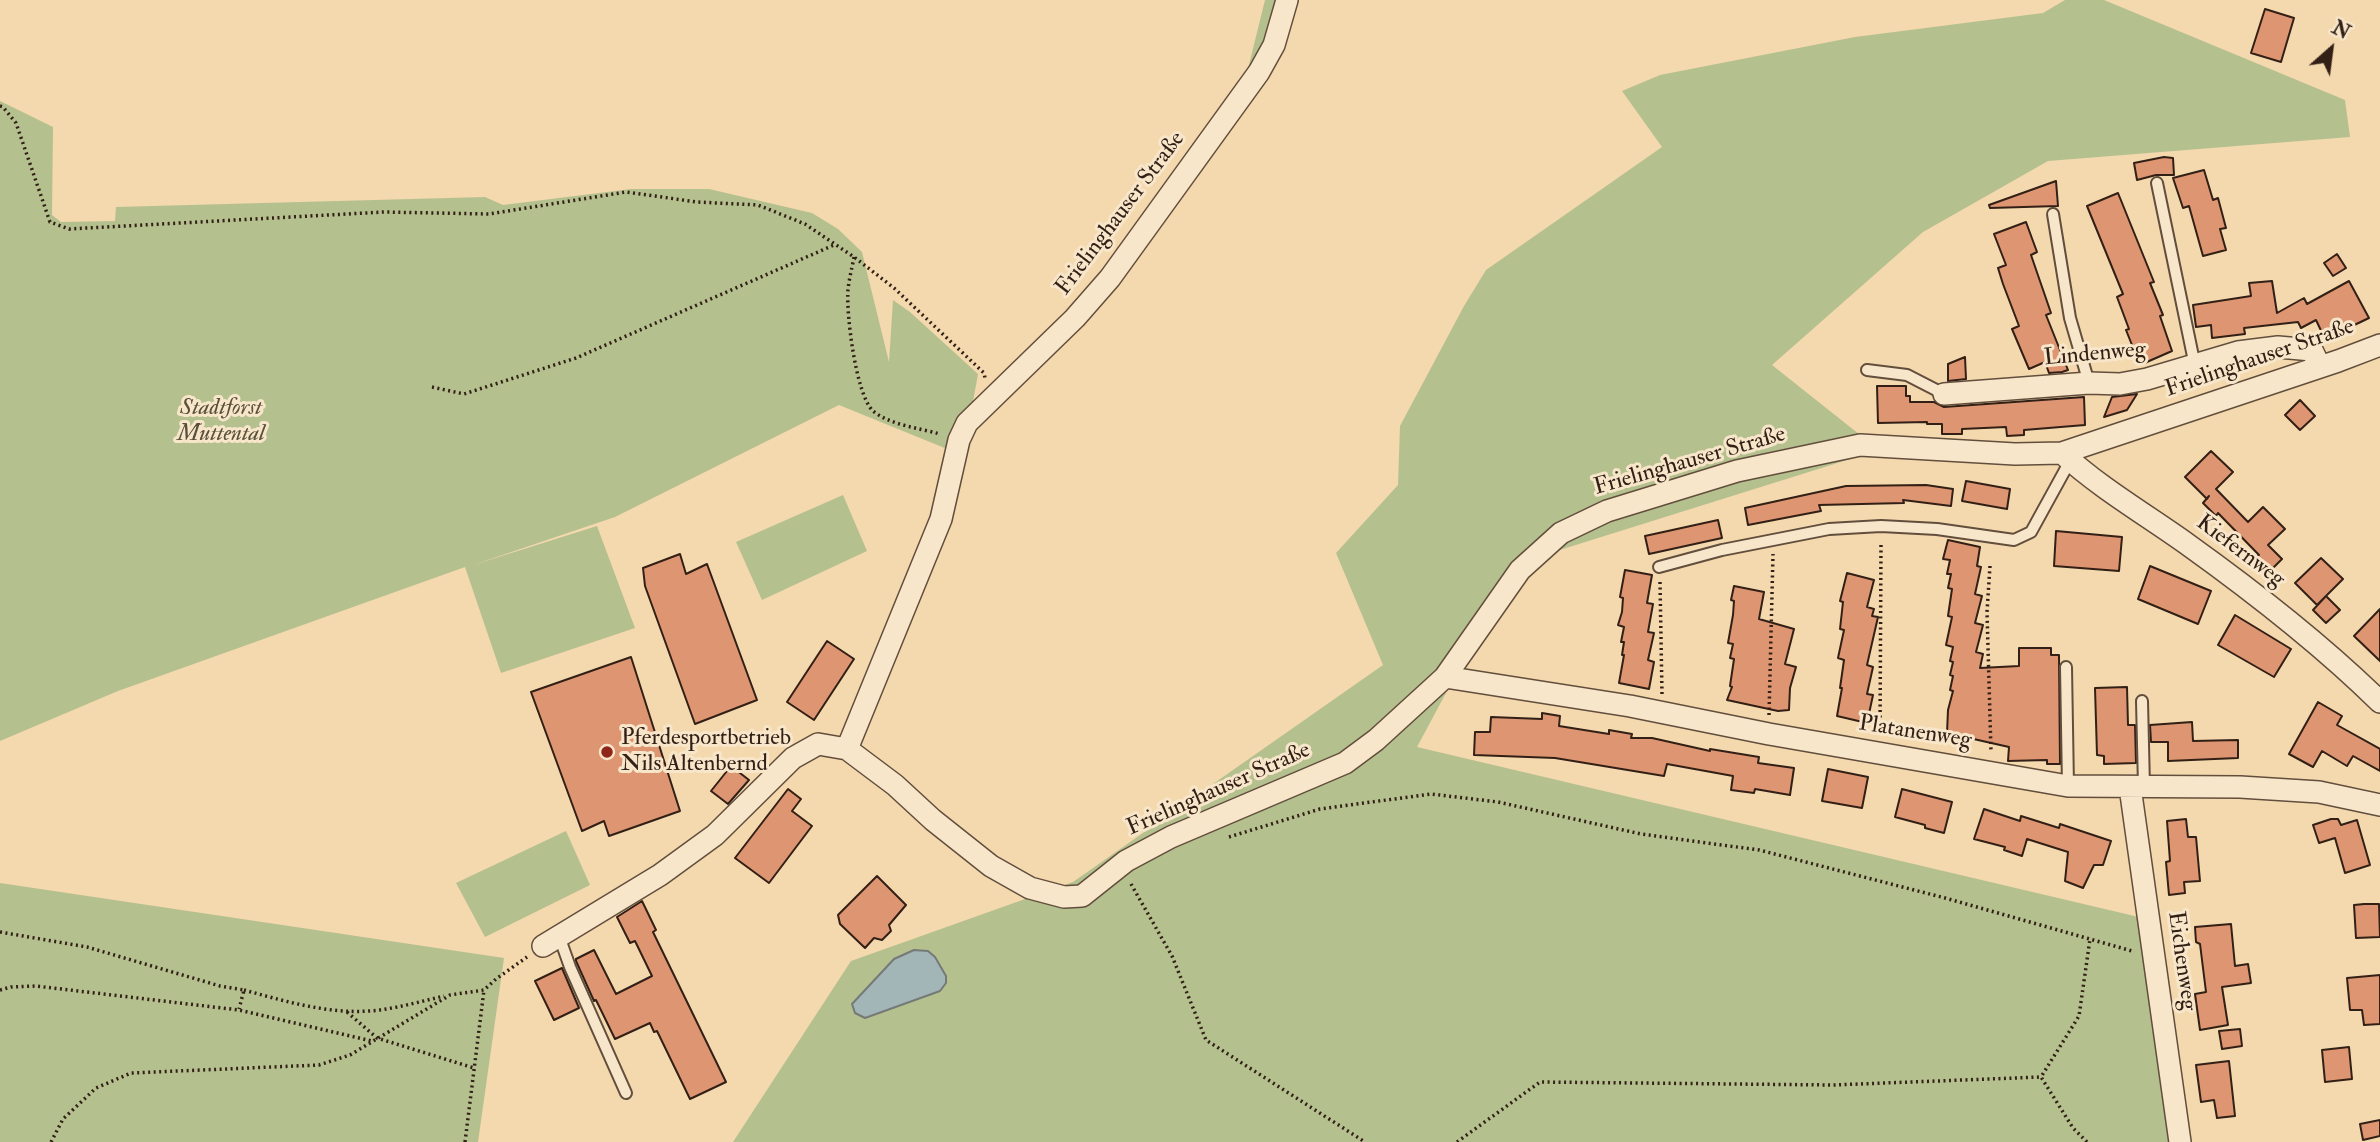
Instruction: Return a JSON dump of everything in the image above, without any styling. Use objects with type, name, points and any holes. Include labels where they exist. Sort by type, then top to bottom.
[{"type":"street","name":"Frielinghauser Straße","points":[[1287,0],[1274,45],[1259,72],[1110,278],[1075,318],[967,423],[959,440],[940,519],[847,749],[895,785],[933,820],[991,866],[1030,888],[1064,897],[1082,896],[1126,861],[1171,837],[1345,763],[1376,740],[1445,677],[1520,570],[1561,533],[1607,511],[1737,471],[1860,446],[2066,457],[2380,345]]},
{"type":"street","name":"Lindenweg","points":[[1944,394],[2089,383],[2120,384],[2195,366],[2238,352],[2278,346],[2312,350],[2320,366]]},
{"type":"street","name":"Kiefernweg","points":[[2066,457],[2097,483],[2234,578],[2324,651],[2380,702]]},
{"type":"street","name":"Platanenweg","points":[[1445,677],[1630,706],[1769,734],[2068,786],[2240,787],[2319,792],[2380,805]]},
{"type":"street","points":[[551,941],[660,875],[715,835],[793,758],[818,744],[847,749]]},
{"type":"street","name":"Eichenweg","points":[[2137,787],[2154,958],[2180,1142]]},
{"type":"lane","points":[[2157,183],[2195,366]]},
{"type":"lane","points":[[2053,214],[2070,318],[2089,383]]},
{"type":"lane","points":[[1867,370],[1907,375],[1944,394]]},
{"type":"lane","points":[[1659,567],[1722,550],[1829,529],[1881,526],[1937,529],[2014,540],[2031,532],[2066,457]]},
{"type":"lane","points":[[2066,667],[2068,786]]},
{"type":"lane","points":[[2137,787],[2142,701]]},
{"type":"lane","points":[[551,941],[570,967],[626,1093]]},
{"type":"path","points":[[0,106],[16,123],[50,222],[69,229],[384,212],[488,214],[626,192],[697,202],[758,205],[805,224],[894,288],[984,373],[988,401]]},
{"type":"path","points":[[432,387],[464,394],[576,358],[834,245]]},
{"type":"path","points":[[853,257],[848,292],[856,376],[866,403],[887,419],[959,440]]},
{"type":"path","points":[[1880,753],[1881,526]]},
{"type":"path","points":[[1769,734],[1773,541]]},
{"type":"path","points":[[1990,566],[1987,612],[1992,772]]},
{"type":"path","points":[[1659,567],[1663,713]]},
{"type":"path","points":[[1221,841],[1320,809],[1431,794],[1497,802],[1641,834],[1759,850],[2154,958]]},
{"type":"path","points":[[1128,879],[1172,956],[1206,1040],[1364,1142]]},
{"type":"path","points":[[0,932],[87,947],[300,1006],[345,1010],[379,1010],[484,990],[551,941]]},
{"type":"path","points":[[2041,1077],[2078,1016],[2090,939]]},
{"type":"path","points":[[0,990],[36,986],[239,1010],[376,1040],[474,1068]]},
{"type":"path","points":[[239,1010],[244,990]]},
{"type":"path","points":[[465,1142],[484,990]]},
{"type":"path","points":[[51,1142],[62,1119],[96,1088],[131,1073],[319,1065],[350,1055],[450,995]]},
{"type":"path","points":[[345,1010],[376,1040]]},
{"type":"path","points":[[1457,1142],[1540,1082],[1833,1085],[2041,1077]]},
{"type":"path","points":[[2041,1077],[2073,1128],[2087,1142]]},
{"type":"green space","points":[[1265,0],[1279,0],[1271,29],[1246,77]]},
{"type":"green space","points":[[2065,0],[2104,0],[2345,100],[2350,137],[2048,161],[1923,232],[1772,365],[1879,450],[1515,564],[1417,747],[2143,918],[2172,1142],[733,1142],[851,961],[1073,882],[1383,665],[1336,553],[1398,485],[1400,426],[1486,270],[1662,147],[1622,91],[1660,75],[1855,37],[2043,13]]},
{"type":"green space","name":"Stadtforst Muttental","points":[[0,101],[53,127],[52,215],[61,222],[115,221],[116,207],[485,197],[503,205],[631,189],[709,189],[812,213],[838,229],[862,252],[889,362],[893,300],[910,312],[978,374],[972,407],[952,451],[839,405],[615,517],[473,565],[597,526],[635,628],[501,673],[465,567],[118,691],[0,741]]},
{"type":"green space","points":[[843,495],[867,551],[762,600],[736,542]]},
{"type":"green space","points":[[566,831],[590,885],[485,937],[456,883]]},
{"type":"green space","points":[[0,883],[504,958],[478,1142],[0,1142]]},
{"type":"shaded area","points":[[914,950],[928,951],[935,957],[946,976],[946,983],[940,991],[865,1018],[855,1013],[852,1004],[894,959]]},
{"type":"building","points":[[2265,9],[2294,18],[2281,62],[2251,53]]},
{"type":"building","points":[[2164,157],[2173,158],[2174,175],[2156,175],[2137,180],[2134,163]]},
{"type":"building","points":[[2204,170],[2213,200],[2218,198],[2226,228],[2220,229],[2226,250],[2203,256],[2189,206],[2183,208],[2173,178]]},
{"type":"building","points":[[2056,181],[2058,206],[1990,208],[1989,205]]},
{"type":"building","points":[[2118,193],[2154,282],[2150,283],[2163,315],[2160,316],[2172,351],[2140,365],[2117,297],[2123,294],[2087,206]]},
{"type":"building","points":[[2026,222],[2037,252],[2031,255],[2051,313],[2046,315],[2068,370],[2062,372],[2049,373],[2045,362],[2029,369],[2012,329],[2019,326],[1998,268],[2006,265],[1994,234]]},
{"type":"building","points":[[2337,254],[2346,268],[2333,276],[2324,263]]},
{"type":"building","points":[[2272,281],[2277,313],[2304,298],[2307,304],[2349,281],[2369,318],[2325,339],[2316,320],[2301,328],[2298,322],[2244,328],[2245,334],[2212,338],[2211,325],[2196,327],[2193,305],[2251,296],[2249,283]]},
{"type":"building","points":[[1965,357],[1966,379],[1948,381],[1948,364]]},
{"type":"building","points":[[1877,386],[1906,386],[1906,396],[1910,396],[1910,402],[1934,402],[1944,407],[2084,397],[2085,425],[2024,430],[2024,435],[2007,436],[2006,427],[1962,429],[1962,434],[1942,434],[1942,424],[1878,423]]},
{"type":"building","points":[[2137,394],[2127,410],[2104,417],[2112,397]]},
{"type":"building","points":[[2300,400],[2315,416],[2300,430],[2285,415]]},
{"type":"building","points":[[2211,451],[2233,472],[2216,489],[2248,522],[2263,507],[2285,529],[2268,545],[2282,559],[2268,573],[2254,559],[2259,555],[2218,513],[2216,516],[2203,503],[2207,499],[2185,477]]},
{"type":"building","points":[[1966,481],[2010,489],[2007,509],[1962,501]]},
{"type":"building","points":[[1926,485],[1953,489],[1951,506],[1903,500],[1904,503],[1819,505],[1821,511],[1748,525],[1745,508],[1846,486]]},
{"type":"building","points":[[1718,520],[1722,538],[1649,554],[1645,536]]},
{"type":"building","points":[[2056,531],[2122,537],[2119,571],[2054,566]]},
{"type":"building","points":[[1948,540],[1980,547],[1977,566],[1981,567],[1975,594],[1982,596],[1975,623],[1983,625],[1976,652],[1983,654],[1980,668],[2019,666],[2019,648],[2051,648],[2051,655],[2059,655],[2060,764],[2047,764],[2047,760],[2008,761],[2009,747],[1947,733],[1948,710],[1953,691],[1950,690],[1953,676],[1950,675],[1953,662],[1950,661],[1953,647],[1946,645],[1952,617],[1948,616],[1952,589],[1948,588],[1951,574],[1947,574],[1950,560],[1943,559]]},
{"type":"building","points":[[680,554],[686,574],[707,564],[757,700],[695,724],[645,586],[643,568]]},
{"type":"building","points":[[2321,558],[2343,579],[2317,605],[2295,583]]},
{"type":"building","points":[[2150,566],[2211,591],[2198,624],[2138,599]]},
{"type":"building","points":[[1625,570],[1652,575],[1647,603],[1653,604],[1648,632],[1654,633],[1648,660],[1654,662],[1649,689],[1619,683],[1624,655],[1624,642],[1621,642],[1624,627],[1618,625],[1622,612],[1623,598],[1620,597]]},
{"type":"building","points":[[1847,573],[1874,580],[1867,607],[1874,609],[1872,616],[1878,617],[1867,665],[1873,667],[1867,694],[1873,695],[1867,723],[1837,716],[1844,660],[1838,658],[1844,630],[1840,629],[1843,602],[1840,601]]},
{"type":"building","points":[[1734,586],[1764,592],[1759,619],[1794,629],[1785,664],[1796,667],[1790,688],[1789,710],[1778,711],[1727,700],[1732,687],[1734,659],[1730,658],[1733,644],[1728,643]]},
{"type":"building","points":[[2326,596],[2340,610],[2326,623],[2313,610]]},
{"type":"building","points":[[2380,609],[2380,661],[2354,636]]},
{"type":"building","points":[[2235,615],[2291,649],[2274,677],[2218,645]]},
{"type":"building","points":[[827,641],[854,659],[814,720],[787,702]]},
{"type":"building","name":"Pferdesportbetrieb Nils Altenbernd","points":[[631,657],[680,811],[609,836],[604,821],[582,831],[531,692]]},
{"type":"building","points":[[2127,687],[2128,725],[2135,725],[2136,763],[2104,764],[2104,756],[2097,755],[2095,688]]},
{"type":"building","points":[[2318,702],[2342,716],[2337,725],[2380,749],[2380,771],[2353,756],[2347,766],[2322,751],[2313,767],[2289,754]]},
{"type":"building","points":[[1542,713],[1560,716],[1559,726],[1609,734],[1609,730],[1632,734],[1631,738],[1652,738],[1710,751],[1759,757],[1758,763],[1794,768],[1790,795],[1755,789],[1754,793],[1731,790],[1733,776],[1667,764],[1664,776],[1555,758],[1474,755],[1475,732],[1490,732],[1491,717],[1542,719]]},
{"type":"building","points":[[2192,722],[2193,741],[2238,740],[2238,758],[2168,761],[2168,742],[2151,742],[2150,725]]},
{"type":"building","points":[[731,766],[749,780],[728,804],[711,791]]},
{"type":"building","points":[[1828,769],[1868,777],[1862,808],[1822,801]]},
{"type":"building","points":[[788,789],[801,799],[792,811],[812,826],[769,883],[735,858]]},
{"type":"building","points":[[1902,789],[1952,802],[1944,833],[1895,817]]},
{"type":"building","points":[[1984,809],[2020,821],[2021,816],[2059,828],[2060,824],[2111,841],[2103,865],[2094,865],[2083,888],[2065,881],[2068,852],[2027,839],[2022,856],[2004,850],[2005,847],[1974,839]]},
{"type":"building","points":[[2186,819],[2188,837],[2196,837],[2200,881],[2184,882],[2185,893],[2169,895],[2166,862],[2170,861],[2167,821]]},
{"type":"building","points":[[2338,819],[2341,825],[2357,820],[2370,865],[2345,873],[2335,838],[2319,843],[2313,825]]},
{"type":"building","points":[[877,876],[906,905],[889,925],[891,931],[882,940],[874,938],[865,948],[840,924],[838,915]]},
{"type":"building","points":[[642,901],[656,930],[653,932],[726,1082],[690,1099],[657,1031],[654,1032],[650,1023],[615,1039],[576,961],[594,950],[616,994],[652,976],[635,941],[630,943],[617,917]]},
{"type":"building","points":[[2379,904],[2380,937],[2356,938],[2354,905]]},
{"type":"building","points":[[2231,924],[2235,966],[2248,964],[2251,983],[2222,987],[2228,1025],[2200,1030],[2195,994],[2206,992],[2195,927]]},
{"type":"building","points":[[562,968],[579,1008],[554,1020],[535,981]]},
{"type":"building","points":[[2380,975],[2380,1024],[2364,1025],[2362,1010],[2350,1010],[2347,978]]},
{"type":"building","points":[[2240,1029],[2242,1046],[2222,1049],[2219,1031]]},
{"type":"building","points":[[2349,1047],[2352,1079],[2325,1082],[2322,1050]]},
{"type":"building","points":[[2229,1061],[2235,1116],[2217,1118],[2214,1100],[2201,1102],[2196,1065]]},
{"type":"building","points":[[2380,1120],[2380,1136],[2363,1140],[2360,1124]]},
{"type":"place","name":"Pferdesportbetrieb Nils Altenbernd","points":[[607,752]]}]
